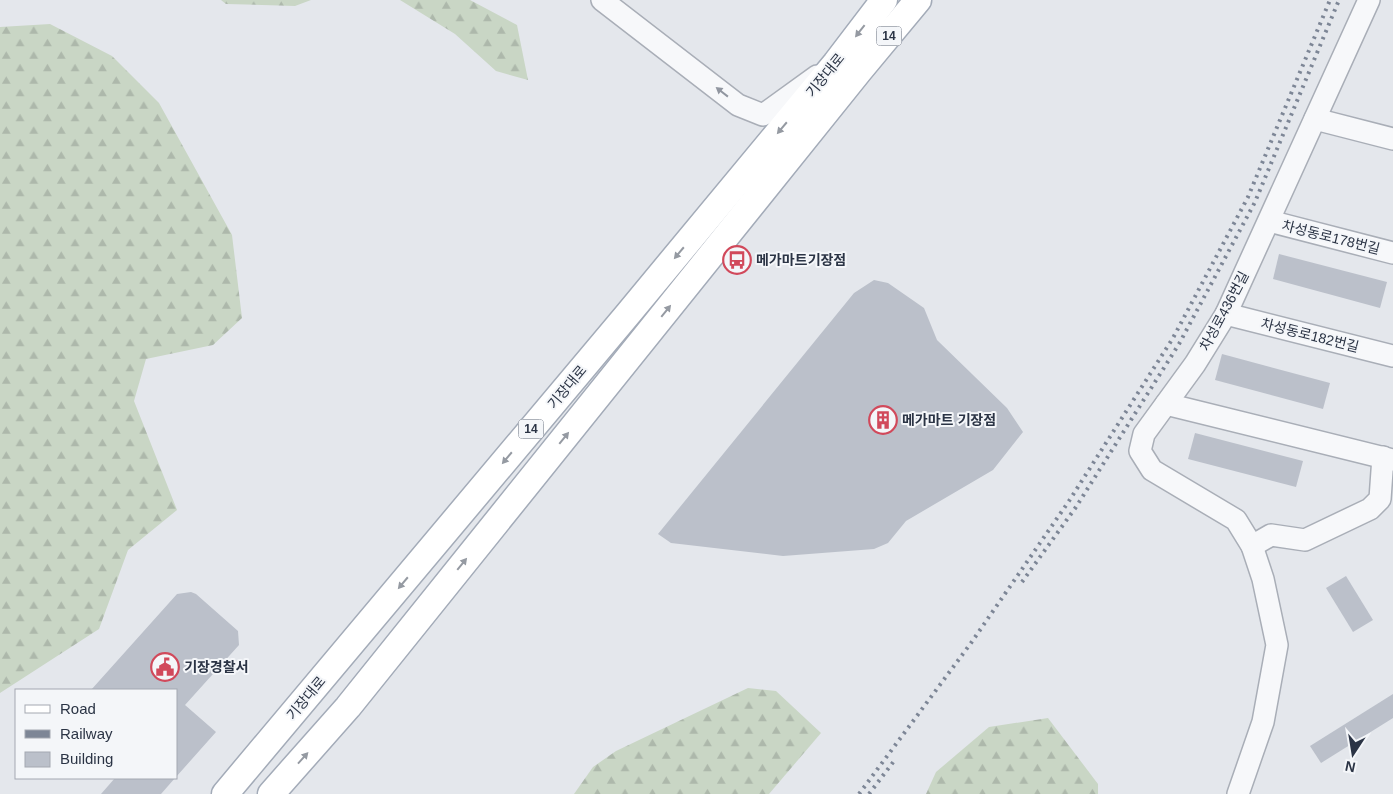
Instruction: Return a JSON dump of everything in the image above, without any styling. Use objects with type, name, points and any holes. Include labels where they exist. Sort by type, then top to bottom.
[{"type":"main road","name":"기장대로","points":[[225,794],[628,314],[836,63],[884,0]]},
{"type":"main road","name":"기장대로","points":[[271,794],[348,708],[918,0]]},
{"type":"street","points":[[602,0],[738,105],[763,115],[836,63]]},
{"type":"street","name":"차성로436번길","points":[[1238,794],[1263,722],[1277,645],[1263,579],[1252,546],[1236,520],[1152,470],[1140,451],[1144,434],[1195,364],[1226,314],[1369,0]]},
{"type":"street","points":[[1315,119],[1393,139]]},
{"type":"street","name":"차성동로178번길","points":[[1269,221],[1393,253]]},
{"type":"street","name":"차성동로182번길","points":[[1226,314],[1393,356]]},
{"type":"street","points":[[1166,404],[1388,458],[1380,499],[1370,510],[1305,540],[1271,534],[1252,546]]},
{"type":"green space","points":[[221,0],[311,0],[295,6],[226,4]]},
{"type":"green space","points":[[400,0],[470,0],[517,25],[528,80],[496,71],[455,34]]},
{"type":"green space","points":[[50,24],[112,56],[159,103],[232,235],[242,318],[213,345],[146,359],[134,401],[177,510],[128,550],[99,629],[0,693],[0,27]]},
{"type":"green space","points":[[748,688],[776,691],[821,733],[769,794],[574,794],[593,767],[616,751]]},
{"type":"green space","points":[[1048,718],[1098,784],[1098,794],[926,794],[936,772],[989,727]]},
{"type":"building","points":[[1279,254],[1387,282],[1380,308],[1273,279]]},
{"type":"building","name":"메가마트 기장점","points":[[874,280],[888,283],[924,308],[937,340],[1007,408],[1023,432],[993,470],[906,521],[888,543],[874,549],[783,556],[671,543],[658,534],[854,293]]},
{"type":"building","points":[[1222,354],[1330,383],[1323,409],[1215,380]]},
{"type":"building","points":[[1195,433],[1303,461],[1296,487],[1188,459]]},
{"type":"building","points":[[1346,576],[1373,620],[1353,632],[1326,588]]},
{"type":"building","name":"기장경찰서","points":[[191,592],[196,594],[238,631],[239,645],[185,705],[216,732],[178,775],[178,689],[92,689],[177,594]]},
{"type":"building","points":[[1393,694],[1393,718],[1321,763],[1310,746]]},
{"type":"building","points":[[114,779],[174,779],[161,794],[101,794]]},
{"type":"railway","points":[[859,794],[971,643],[1069,501],[1173,338],[1248,197],[1330,0]]},
{"type":"railway","points":[[1022,582],[1076,507],[1179,344],[1255,202],[1339,0]]},
{"type":"railway","points":[[869,794],[894,761]]},
{"type":"place","name":"메가마트기장점","points":[[737,260]]},
{"type":"place","name":"메가마트 기장점","points":[[883,420]]},
{"type":"place","name":"기장경찰서","points":[[165,667]]}]
